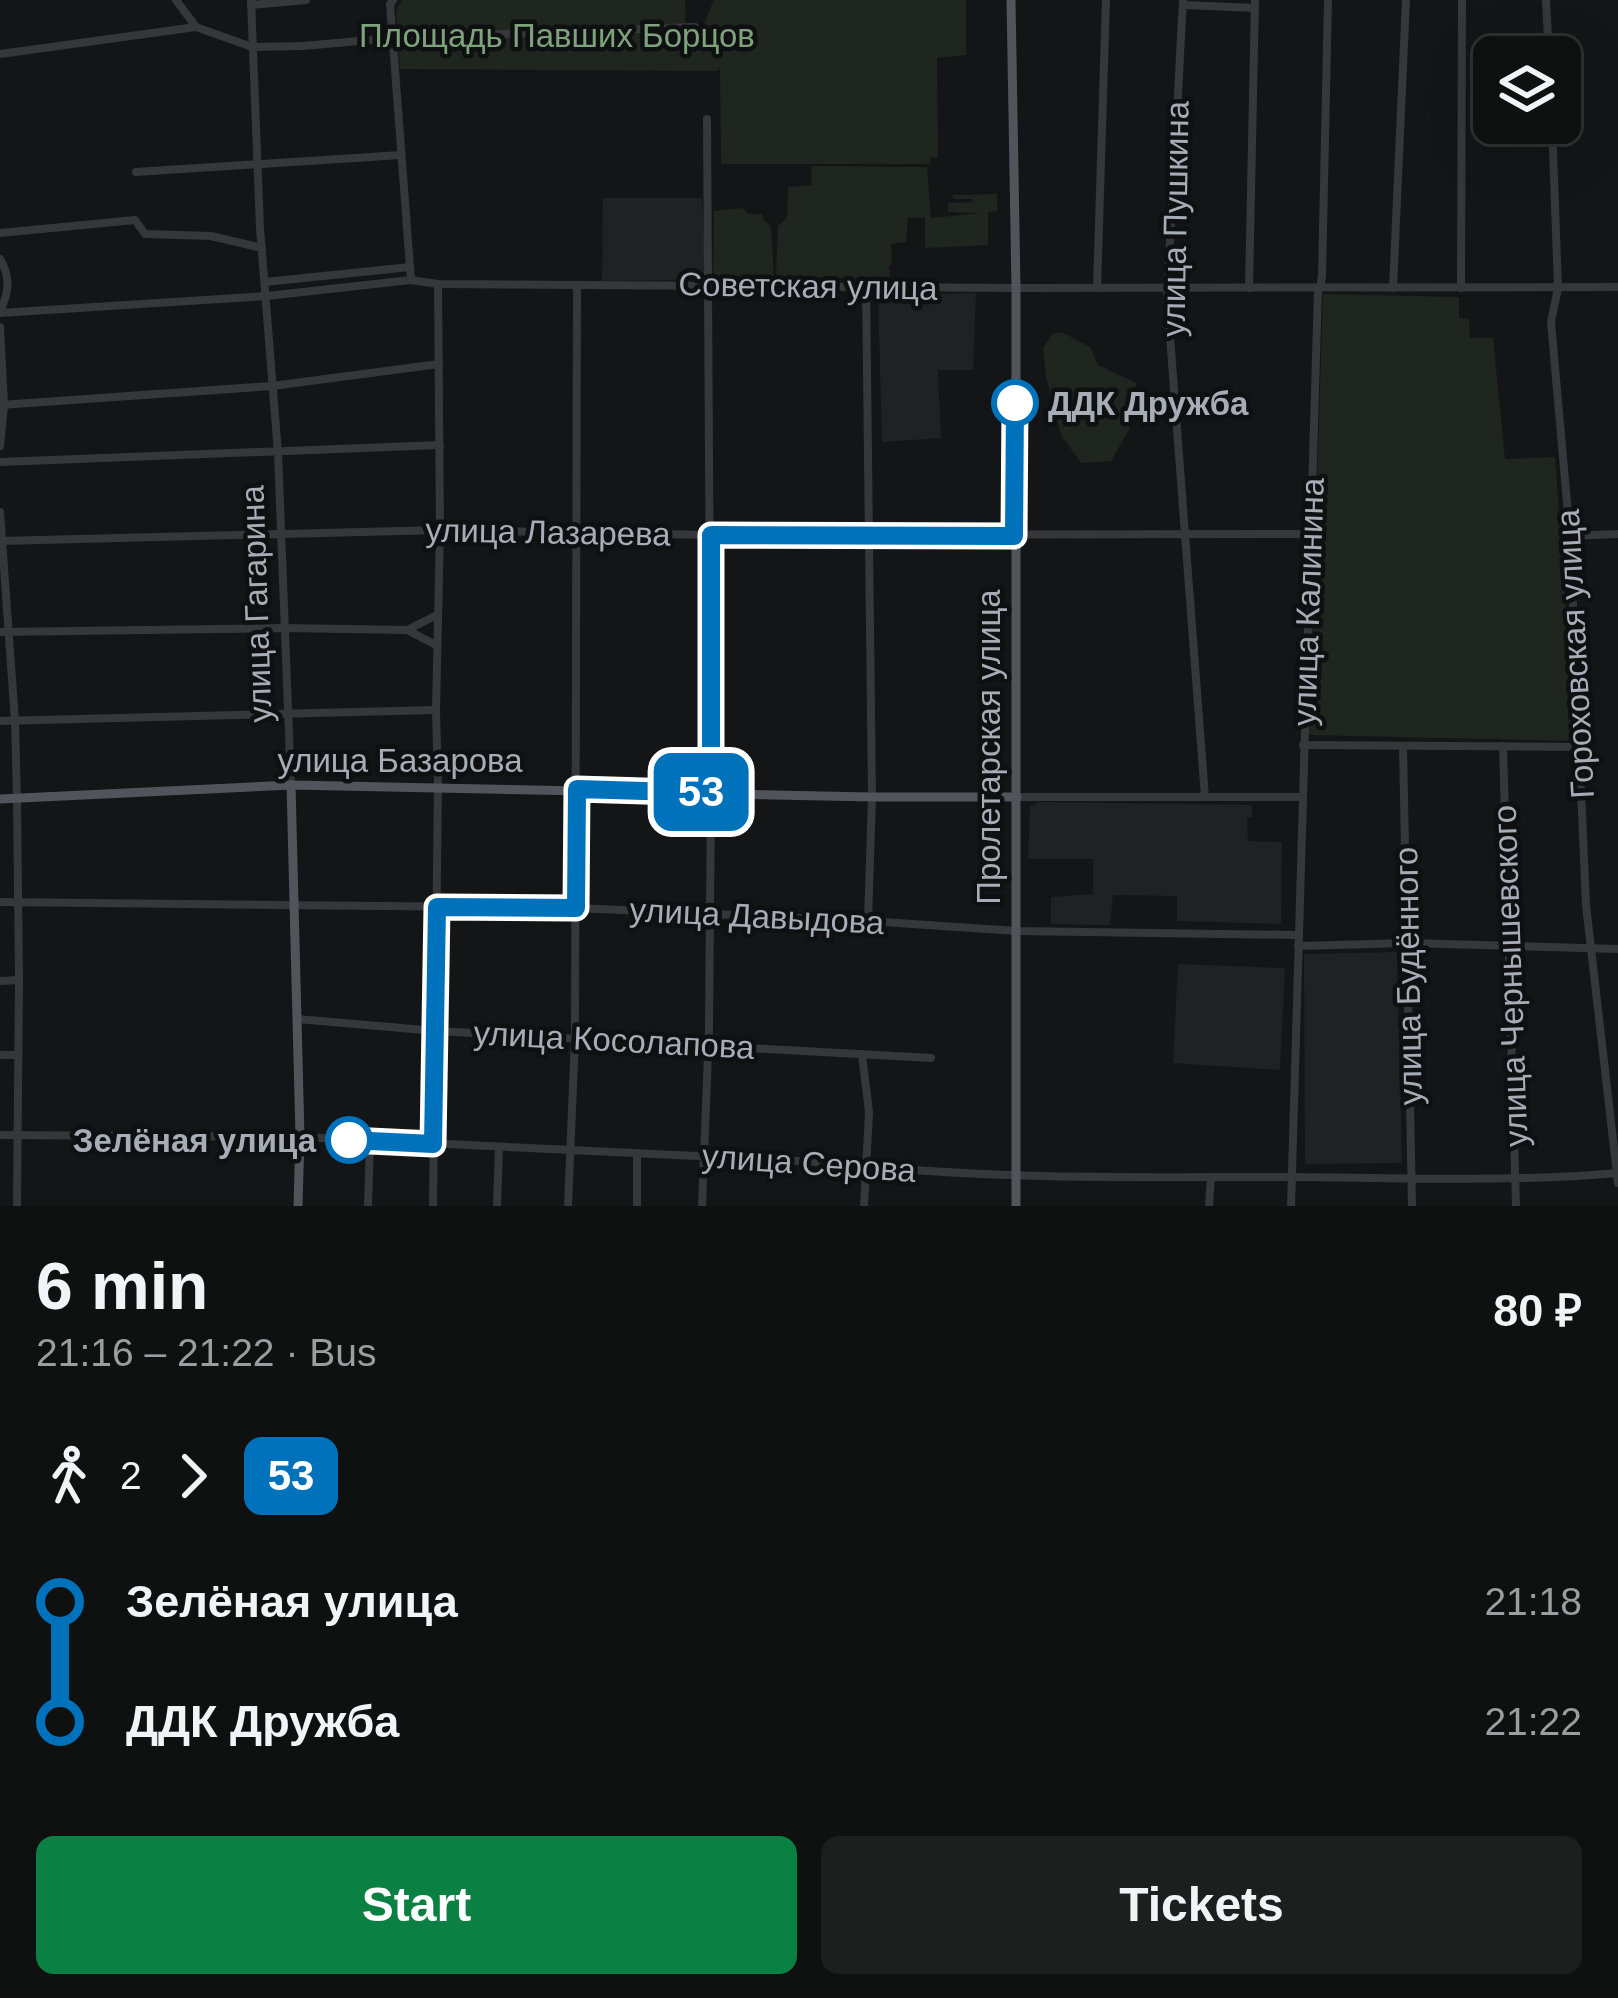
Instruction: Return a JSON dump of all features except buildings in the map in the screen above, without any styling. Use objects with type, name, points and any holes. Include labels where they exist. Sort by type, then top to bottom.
[{"type":"main road","name":"Пролетарская улица","points":[[1011,0],[1016,289],[1016,1206]]},
{"type":"main road","name":"улица Базарова","points":[[0,799],[291,785],[1017,797]]},
{"type":"main road","name":"улица Гагарина","points":[[291,785],[298,1206]]},
{"type":"street","points":[[176,0],[196,27]]},
{"type":"street","points":[[251,2],[306,0]]},
{"type":"street","points":[[1097,288],[1106,0]]},
{"type":"street","name":"улица Калинина","points":[[1291,1206],[1328,0]]},
{"type":"street","points":[[1393,288],[1406,0]]},
{"type":"street","points":[[1461,288],[1462,0]]},
{"type":"street","points":[[1546,0],[1548,36]]},
{"type":"street","name":"улица Гагарина","points":[[251,2],[262,248],[278,453],[291,785]]},
{"type":"street","points":[[391,2],[411,280]]},
{"type":"street","points":[[1183,2],[1255,4],[1249,288]]},
{"type":"street","name":"улица Пушкина","points":[[1183,2],[1168,288],[1205,797]]},
{"type":"street","points":[[0,52],[196,27],[252,47],[695,27]]},
{"type":"street","points":[[702,1206],[711,793],[707,119]]},
{"type":"street","name":"Гороховская улица","points":[[1553,144],[1558,288],[1552,322],[1570,536],[1586,905],[1617,1177]]},
{"type":"street","points":[[136,172],[401,155]]},
{"type":"street","points":[[0,233],[135,220],[145,234],[211,236],[262,248]]},
{"type":"street","points":[[0,259],[7,271],[8,293],[0,312]]},
{"type":"street","points":[[265,282],[410,267]]},
{"type":"street","name":"Советская улица","points":[[0,312],[267,296],[411,280],[1016,289],[1618,286]]},
{"type":"street","points":[[433,1206],[438,284]]},
{"type":"street","points":[[568,1206],[575,1038],[577,285]]},
{"type":"street","points":[[866,285],[872,797],[868,921]]},
{"type":"street","points":[[0,327],[0,446]]},
{"type":"street","points":[[2,405],[272,386],[439,364]]},
{"type":"street","points":[[0,462],[440,446]]},
{"type":"street","points":[[0,512],[17,798],[17,1206]]},
{"type":"street","name":"улица Лазарева","points":[[0,541],[440,530],[868,536],[1312,534]]},
{"type":"street","points":[[1570,536],[1618,534]]},
{"type":"street","points":[[407,630],[437,615]]},
{"type":"street","points":[[4,632],[407,630],[436,645]]},
{"type":"street","points":[[0,721],[436,710]]},
{"type":"street","points":[[1303,745],[1581,747]]},
{"type":"street","name":"улица Будённого","points":[[1403,746],[1412,1206]]},
{"type":"street","name":"улица Чернышевского","points":[[1503,746],[1516,1206]]},
{"type":"street","points":[[1017,797],[1302,797]]},
{"type":"street","name":"улица Давыдова","points":[[0,902],[576,908],[1016,931],[1618,949]]},
{"type":"street","points":[[0,981],[19,980]]},
{"type":"street","name":"улица Косолапова","points":[[297,1019],[931,1058]]},
{"type":"street","points":[[862,1054],[868,1112],[864,1206]]},
{"type":"street","points":[[0,1055],[18,1055]]},
{"type":"street","name":"улица Серова","points":[[0,1135],[300,1137],[1016,1174],[1412,1180],[1617,1177]]},
{"type":"street","points":[[368,1206],[370,1141]]},
{"type":"street","points":[[497,1206],[499,1147]]},
{"type":"street","points":[[637,1153],[637,1206]]},
{"type":"street","points":[[1210,1177],[1210,1206]]},
{"type":"shaded area","points":[[603,198],[702,198],[706,280],[602,281]]},
{"type":"shaded area","points":[[976,293],[973,370],[938,370],[941,438],[882,442],[878,295]]},
{"type":"shaded area","points":[[1037,802],[1252,805],[1248,841],[1282,842],[1281,924],[1177,921],[1177,896],[1113,895],[1110,925],[1051,924],[1051,897],[1093,894],[1093,859],[1028,859],[1030,807]]},
{"type":"shaded area","points":[[1397,952],[1402,1163],[1305,1164],[1304,954]]},
{"type":"shaded area","points":[[1178,964],[1285,968],[1280,1070],[1173,1063]]},
{"type":"green space","name":"Площадь Павших Борцов","points":[[402,0],[685,0],[686,36],[705,37],[702,28],[714,0],[966,0],[966,55],[937,58],[938,157],[930,158],[930,164],[721,164],[720,66],[718,71],[400,69],[396,10]]},
{"type":"green space","points":[[812,166],[927,167],[931,218],[981,213],[948,212],[948,203],[973,202],[951,195],[997,194],[997,211],[988,212],[988,245],[925,248],[925,218],[908,218],[906,242],[891,244],[890,279],[776,277],[778,226],[787,218],[788,187],[811,185]]},
{"type":"green space","points":[[743,208],[748,214],[762,214],[771,226],[774,281],[713,280],[714,211]]},
{"type":"green space","points":[[1323,294],[1459,297],[1459,318],[1469,319],[1470,338],[1493,338],[1505,459],[1555,457],[1576,741],[1309,735]]},
{"type":"green space","points":[[1062,332],[1090,347],[1098,365],[1136,383],[1130,428],[1111,461],[1081,463],[1061,435],[1043,348],[1052,334]]},
{"type":"bus line","name":"53","points":[[349,1140],[433,1144],[437,907],[576,908],[577,789],[711,793],[711,535],[1014,536],[1015,403]]},
{"type":"place","name":"ДДК Дружба","points":[[1015,403]]},
{"type":"place","name":"Зелёная улица","points":[[349,1140]]}]
